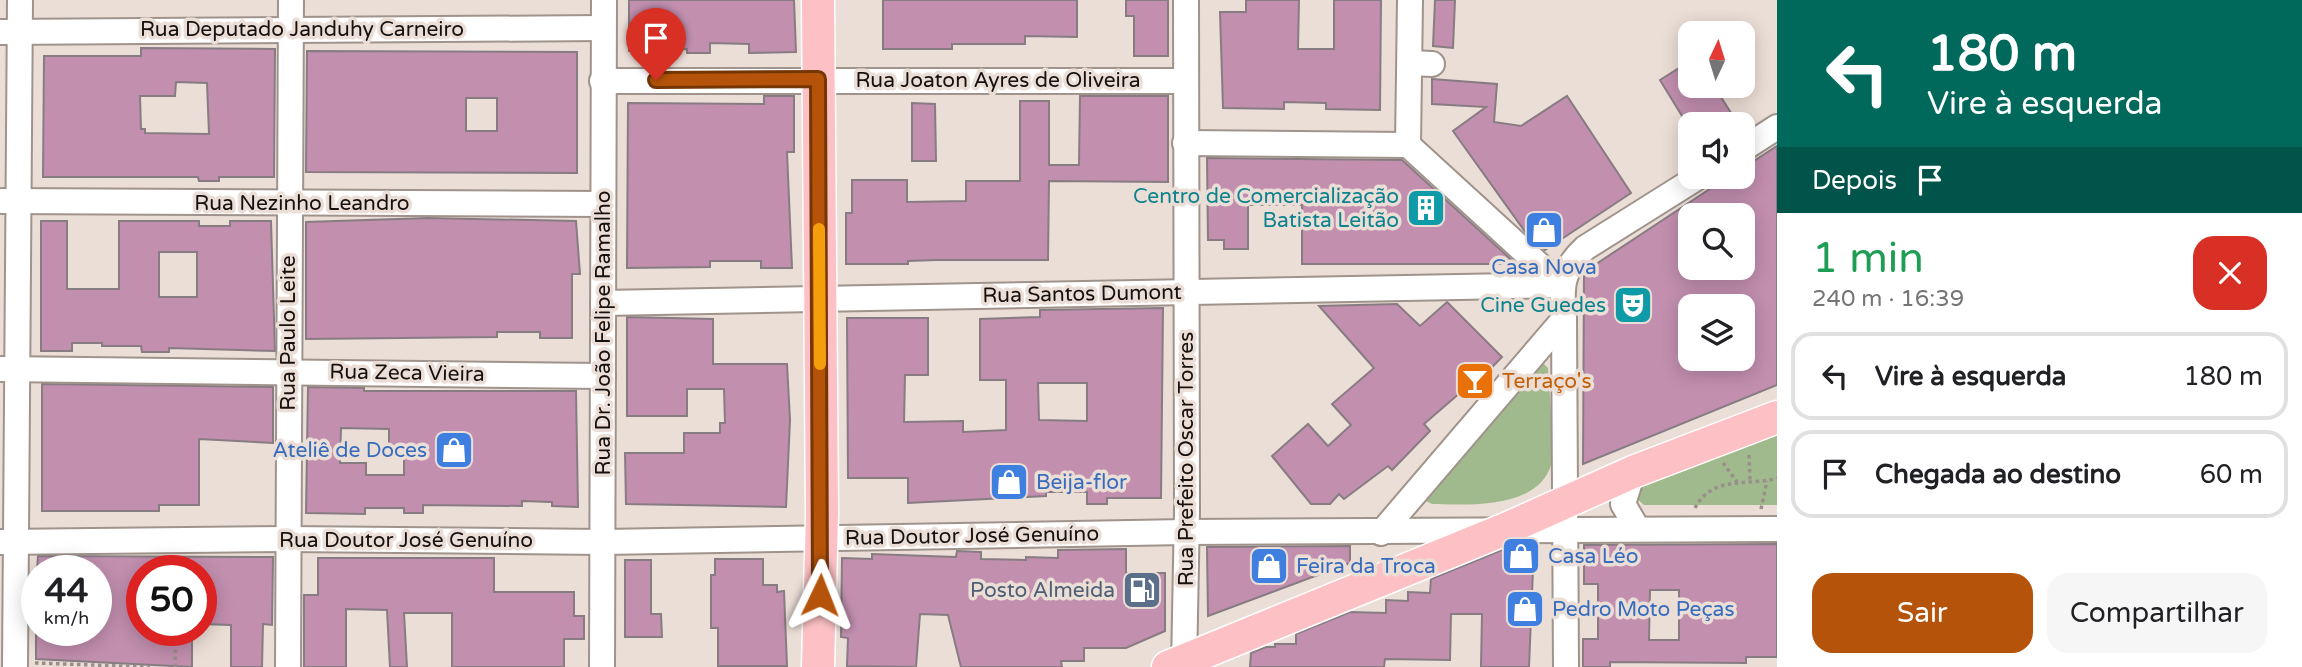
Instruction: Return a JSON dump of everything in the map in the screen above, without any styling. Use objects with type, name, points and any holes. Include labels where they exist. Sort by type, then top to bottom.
[{"type":"main road","points":[[818,0],[821,537],[818,667]]},
{"type":"main road","points":[[1179,665],[1508,528],[1566,515],[1633,472],[1777,417]]},
{"type":"street","points":[[15,665],[7,542],[8,201],[10,32],[20,0]]},
{"type":"street","name":"Rua Paulo Leite","points":[[288,667],[287,371],[291,0]]},
{"type":"street","name":"Rua Dr. João Felipe Ramalho","points":[[602,667],[604,0]]},
{"type":"street","name":"Rua Prefeito Oscar Torres","points":[[1179,665],[1186,532],[1186,0]]},
{"type":"street","points":[[1408,145],[1421,63],[1410,0]]},
{"type":"street","name":"Rua Deputado Janduhy Carneiro","points":[[10,32],[290,28],[603,28]]},
{"type":"street","name":"Rua Joaton Ayres de Oliveira","points":[[602,80],[1185,81]]},
{"type":"street","points":[[1755,141],[1777,127]]},
{"type":"street","points":[[1185,143],[1408,145],[1561,285]]},
{"type":"street","points":[[1566,667],[1564,319],[1561,285],[1570,261],[1585,248],[1679,189]]},
{"type":"street","name":"Rua Nezinho Leandro","points":[[8,201],[603,204]]},
{"type":"street","name":"Rua Santos Dumont","points":[[603,303],[1561,285]]},
{"type":"street","points":[[1381,533],[1564,319]]},
{"type":"street","name":"Rua Zeca Vieira","points":[[9,369],[604,376]]},
{"type":"street","points":[[1633,472],[1623,504],[1637,528]]},
{"type":"street","points":[[1566,515],[1637,528],[1769,529]]},
{"type":"street","name":"Rua Doutor José Genuíno","points":[[7,542],[287,539],[603,542],[1186,532],[1381,533],[1508,528]]},
{"type":"path","points":[[1692,529],[1694,511],[1709,491],[1742,481],[1767,481],[1777,478]]},
{"type":"path","points":[[1767,481],[1769,529]]},
{"type":"path","points":[[174,667],[175,646]]},
{"type":"path","points":[[15,665],[150,667]]},
{"type":"green space","points":[[1543,363],[1548,368],[1552,446],[1551,465],[1544,479],[1532,490],[1500,501],[1482,504],[1432,504],[1424,500],[1537,365]]},
{"type":"green space","points":[[1777,430],[1777,505],[1644,505],[1635,497],[1635,487]]},
{"type":"building","points":[[629,0],[794,0],[796,52],[749,53],[749,44],[710,43],[710,53],[687,53],[687,49],[629,51]]},
{"type":"building","points":[[883,0],[1077,0],[1077,37],[1025,36],[1025,44],[952,44],[952,49],[883,49]]},
{"type":"building","points":[[1126,0],[1168,0],[1168,56],[1134,56],[1134,16],[1126,16]]},
{"type":"building","points":[[1246,0],[1299,0],[1298,49],[1334,49],[1334,0],[1381,0],[1380,110],[1326,109],[1326,103],[1284,102],[1284,109],[1223,108],[1220,12],[1246,12]]},
{"type":"building","points":[[1435,0],[1455,0],[1453,48],[1433,46]]},
{"type":"building","points":[[141,48],[275,49],[274,177],[219,177],[219,181],[199,181],[198,177],[43,177],[44,56],[141,56]],"holes":[[[176,82],[207,83],[209,134],[145,133],[145,129],[141,129],[140,96],[175,96]]]},
{"type":"building","points":[[307,51],[577,52],[577,173],[306,172]],"holes":[[[466,98],[497,98],[497,131],[466,131]]]},
{"type":"building","points":[[1678,69],[1678,98],[1722,98],[1730,112],[1680,112],[1660,80]]},
{"type":"building","points":[[1432,79],[1497,84],[1494,122],[1521,126],[1567,96],[1631,193],[1545,250],[1526,233],[1453,131],[1486,107],[1432,104]]},
{"type":"building","points":[[764,96],[794,96],[794,152],[787,152],[792,268],[761,268],[761,261],[710,261],[710,267],[627,268],[628,103],[764,104]]},
{"type":"building","points":[[1080,96],[1168,96],[1168,182],[1049,181],[1048,260],[936,260],[908,261],[908,264],[846,264],[846,213],[852,213],[852,180],[907,180],[907,202],[966,201],[966,181],[1020,181],[1020,101],[1049,101],[1049,165],[1079,165]]},
{"type":"building","points":[[912,103],[935,104],[936,161],[912,161]]},
{"type":"building","points":[[1777,146],[1777,385],[1583,464],[1584,272],[1678,210],[1678,280],[1755,280],[1755,203],[1689,203],[1710,189],[1755,189],[1755,160]]},
{"type":"building","points":[[1207,158],[1402,160],[1516,264],[1302,264],[1302,205],[1248,205],[1248,249],[1224,249],[1224,240],[1208,240]]},
{"type":"building","points":[[428,218],[576,221],[580,274],[572,274],[572,338],[540,338],[540,332],[497,332],[497,337],[306,339],[306,222]]},
{"type":"building","points":[[41,221],[67,221],[67,289],[119,289],[119,221],[199,221],[199,226],[230,226],[230,221],[271,221],[275,351],[169,348],[169,352],[142,352],[141,346],[72,343],[72,351],[41,351]],"holes":[[[159,252],[197,252],[197,297],[159,297]]]},
{"type":"building","points":[[1447,302],[1502,357],[1465,395],[1461,392],[1424,424],[1430,431],[1392,470],[1388,466],[1344,499],[1339,494],[1330,504],[1311,504],[1272,456],[1308,424],[1328,446],[1351,425],[1332,404],[1374,368],[1319,306],[1397,304],[1420,326]]},
{"type":"building","points":[[1163,308],[1161,498],[1107,498],[1107,504],[1087,504],[1087,492],[1046,492],[1046,496],[908,503],[908,478],[848,478],[847,318],[928,318],[928,375],[905,375],[904,422],[963,421],[963,432],[1006,430],[1006,380],[980,380],[980,319],[1040,317],[1040,310]],"holes":[[[1038,383],[1087,383],[1087,421],[1039,420]]]},
{"type":"building","points":[[627,317],[713,319],[713,364],[787,364],[790,420],[786,507],[626,504],[625,453],[684,453],[684,433],[720,433],[720,423],[725,423],[724,389],[687,389],[687,416],[627,416]]},
{"type":"building","points":[[42,384],[273,387],[273,443],[199,439],[199,505],[159,505],[159,511],[42,511]]},
{"type":"building","points":[[308,387],[364,388],[364,391],[576,391],[578,507],[552,506],[552,502],[522,501],[522,506],[423,505],[423,513],[404,513],[404,508],[365,508],[365,514],[306,513]],"holes":[[[341,428],[389,429],[389,445],[404,446],[404,475],[366,475],[366,463],[340,463]]]},
{"type":"building","points":[[1777,544],[1777,657],[1746,657],[1746,663],[1610,662],[1610,667],[1583,667],[1583,639],[1598,639],[1598,584],[1584,584],[1584,545]],"holes":[[[1650,590],[1679,590],[1679,640],[1649,640]]]},
{"type":"building","points":[[1514,545],[1534,545],[1529,667],[1481,667],[1482,614],[1451,614],[1450,660],[1385,659],[1384,667],[1250,667],[1251,653],[1266,647],[1275,647],[1275,644],[1296,644],[1296,634],[1350,612],[1386,613],[1386,600],[1408,601],[1408,592],[1430,593],[1431,579]]},
{"type":"building","points":[[1350,546],[1350,563],[1208,616],[1207,547]]},
{"type":"building","points":[[1126,549],[1126,573],[1165,573],[1165,631],[1126,648],[1084,648],[1084,661],[1061,661],[1062,667],[961,667],[948,615],[920,614],[916,667],[847,666],[848,638],[841,637],[842,558],[872,559],[872,554],[956,557],[957,551],[981,552],[981,559],[1026,560],[1026,557],[1058,558],[1058,550]]},
{"type":"building","points":[[112,556],[126,556],[126,646],[192,646],[192,667],[36,659],[36,646],[112,646]]},
{"type":"building","points":[[217,557],[273,557],[272,625],[263,624],[262,667],[231,667],[231,625],[217,625]]},
{"type":"building","points":[[318,558],[494,558],[494,592],[574,592],[574,616],[584,616],[584,639],[564,639],[564,667],[452,667],[452,613],[404,613],[407,667],[390,667],[387,610],[346,609],[346,667],[304,667],[304,595],[318,595]]},
{"type":"building","points":[[715,559],[763,559],[763,585],[777,585],[777,592],[784,591],[787,666],[718,666],[718,628],[711,628],[711,575],[715,575]]},
{"type":"building","points":[[625,560],[651,560],[651,614],[661,614],[662,637],[625,637]]},
{"type":"slow traffic","points":[[819,229],[820,364]]},
{"type":"place","name":"Centro de Comercialização Batista Leitão","points":[[1426,208]]},
{"type":"place","name":"Casa Nova","points":[[1544,230]]},
{"type":"place","name":"Cine Guedes","points":[[1633,305]]},
{"type":"place","name":"Terraço's","points":[[1475,381]]},
{"type":"place","name":"Ateliê de Doces","points":[[454,450]]},
{"type":"place","name":"Beija-flor","points":[[1009,482]]},
{"type":"place","name":"Casa Léo","points":[[1521,556]]},
{"type":"place","name":"Feira da Troca","points":[[1269,566]]},
{"type":"place","name":"Posto Almeida","points":[[1142,590]]},
{"type":"place","name":"Pedro Moto Peças","points":[[1525,609]]},
{"type":"route","points":[[656,80],[818,79],[822,514],[820,595]]}]
